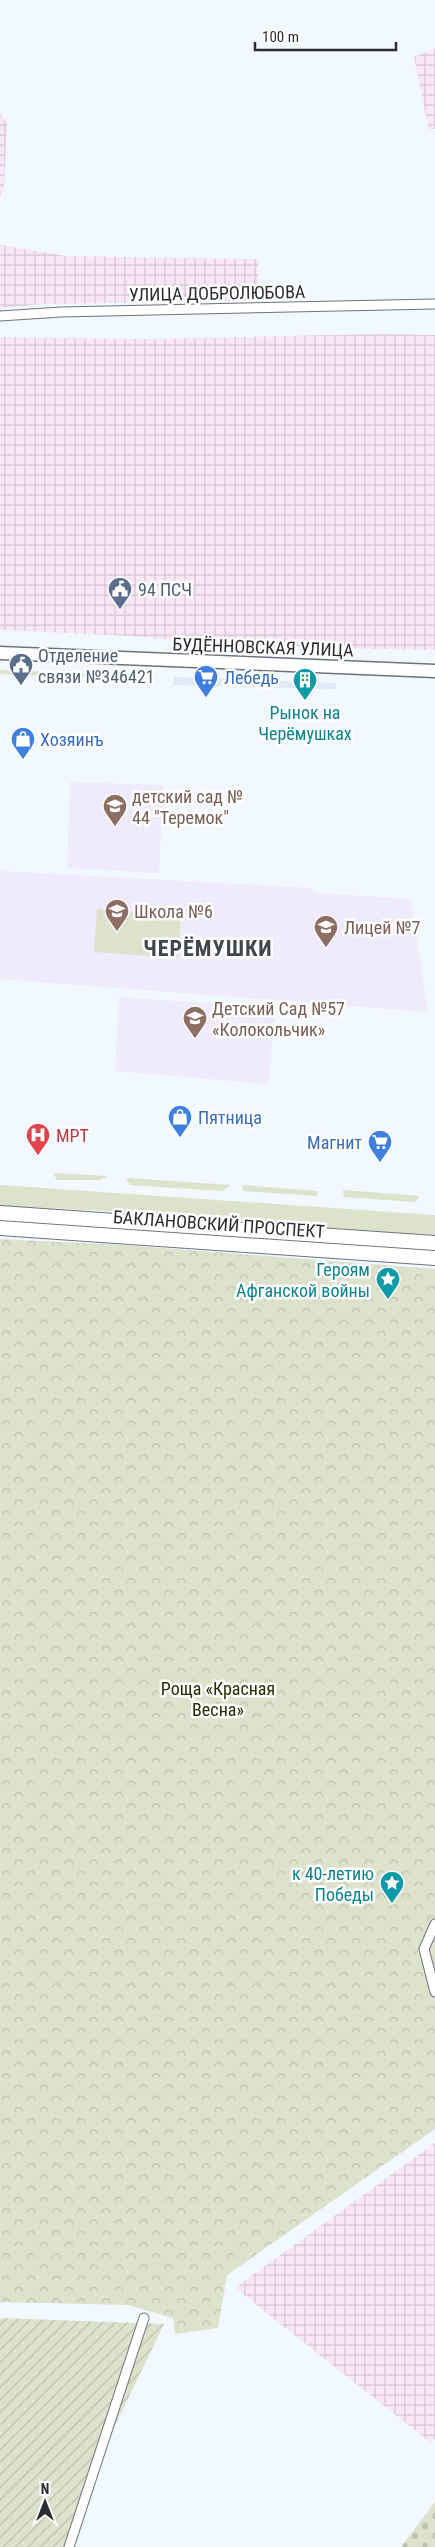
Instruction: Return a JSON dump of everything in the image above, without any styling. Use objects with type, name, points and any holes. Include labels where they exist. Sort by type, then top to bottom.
[{"type":"main road","name":"БУДЁННОВСКАЯ УЛИЦА","points":[[0,653],[435,671]]},
{"type":"main road","name":"БАКЛАНОВСКИЙ ПРОСПЕКТ","points":[[0,1213],[435,1243]]},
{"type":"main road","name":"БАКЛАНОВСКИЙ ПРОСПЕКТ","points":[[0,1228],[435,1258]]},
{"type":"street","name":"УЛИЦА ДОБРОЛЮБОВА","points":[[0,316],[61,312],[435,304]]},
{"type":"street","points":[[435,1924],[428,1936],[424,1950],[435,1992]]},
{"type":"street","points":[[69,2547],[144,2318]]},
{"type":"shaded area","points":[[435,48],[435,129],[429,130],[414,57]]},
{"type":"shaded area","points":[[0,113],[7,124],[4,186],[0,198]]},
{"type":"shaded area","points":[[0,245],[66,256],[258,259],[258,301],[43,304],[0,308]]},
{"type":"shaded area","points":[[381,334],[435,335],[435,650],[232,646],[131,636],[0,630],[0,337],[146,339]]},
{"type":"shaded area","points":[[174,677],[336,683],[336,689],[173,685]]},
{"type":"shaded area","name":"детский сад № 44 \"Теремок\"","points":[[70,782],[163,785],[159,873],[67,868]]},
{"type":"shaded area","points":[[0,871],[312,888],[314,893],[411,899],[428,1012],[0,979]]},
{"type":"shaded area","name":"Детский Сад №57 «Колокольчик»","points":[[119,997],[275,1008],[268,1084],[115,1071]]},
{"type":"shaded area","points":[[435,2143],[435,2438],[431,2443],[235,2288]]},
{"type":"green space","points":[[0,670],[85,673],[85,677],[0,674]]},
{"type":"green space","points":[[97,909],[181,915],[178,958],[94,952]]},
{"type":"green space","points":[[53,1173],[107,1176],[100,1180],[57,1180]]},
{"type":"green space","points":[[126,1178],[231,1185],[222,1191],[130,1185]]},
{"type":"green space","points":[[0,1185],[435,1215],[435,1236],[109,1211],[0,1206]]},
{"type":"green space","points":[[242,1185],[318,1191],[316,1196],[243,1191]]},
{"type":"green space","points":[[343,1190],[419,1196],[416,1202],[344,1197]]},
{"type":"green space","points":[[0,1218],[435,1248],[435,1254],[0,1223]]},
{"type":"green space","name":"Роща «Красная Весна»","points":[[0,1239],[123,1245],[435,1269],[435,2129],[227,2275],[218,2328],[175,2334],[173,2318],[128,2305],[0,2302]]},
{"type":"green space","points":[[0,2318],[164,2324],[99,2459],[69,2547],[0,2547]]},
{"type":"green space","points":[[435,2502],[435,2547],[401,2547]]},
{"type":"place","name":"94 ПСЧ","points":[[120,610]]},
{"type":"place","name":"Отделение связи №346421","points":[[21,686]]},
{"type":"place","name":"Лебедь","points":[[206,698]]},
{"type":"place","name":"Рынок на Черёмушках","points":[[305,701]]},
{"type":"place","name":"Хозяинъ","points":[[23,760]]},
{"type":"place","name":"детский сад № 44 \"Теремок\"","points":[[115,827]]},
{"type":"place","name":"Школа №6","points":[[117,932]]},
{"type":"place","name":"Лицей №7","points":[[326,948]]},
{"type":"place","name":"Детский Сад №57 «Колокольчик»","points":[[195,1039]]},
{"type":"place","name":"Пятница","points":[[180,1138]]},
{"type":"place","name":"МРТ","points":[[38,1156]]},
{"type":"place","name":"Магнит","points":[[380,1163]]},
{"type":"place","name":"Героям Афганской войны","points":[[388,1300]]},
{"type":"place","name":"к 40-летию Победы","points":[[392,1904]]},
{"type":"district","name":"ЧЕРЁМУШКИ","points":[[208,948]]}]
